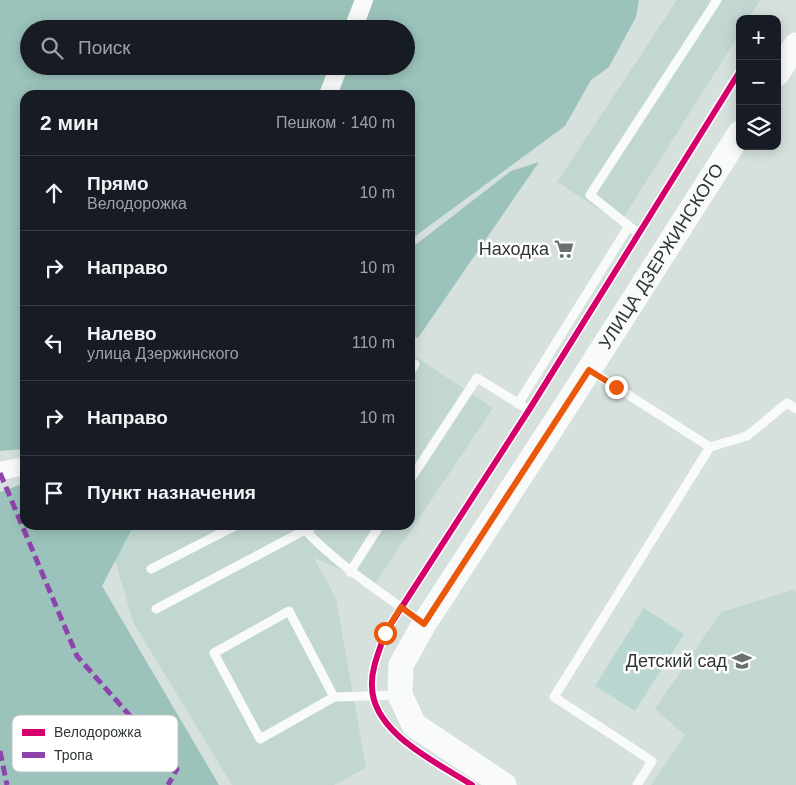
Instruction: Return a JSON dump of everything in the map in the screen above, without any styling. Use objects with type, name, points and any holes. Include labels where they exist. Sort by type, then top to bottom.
[{"type":"main road","points":[[781,68],[796,45]]},
{"type":"main road","name":"УЛИЦА ДЗЕРЖИНСКОГО","points":[[504,785],[414,726],[400,695],[401,665],[424,624],[736,139]]},
{"type":"street","points":[[357,20],[364,0]]},
{"type":"street","points":[[330,90],[336,75]]},
{"type":"street","points":[[0,470],[20,467]]},
{"type":"lane","points":[[639,234],[590,195],[716,0]]},
{"type":"lane","points":[[518,404],[629,226]]},
{"type":"lane","points":[[589,370],[710,447]]},
{"type":"lane","points":[[415,472],[477,378],[529,410]]},
{"type":"lane","points":[[637,785],[652,761],[554,697],[710,447],[747,436],[787,403],[796,409]]},
{"type":"lane","points":[[150,569],[227,530]]},
{"type":"lane","points":[[156,609],[299,530]]},
{"type":"lane","points":[[307,530],[327,553],[350,572],[424,624]]},
{"type":"lane","points":[[350,572],[377,530]]},
{"type":"lane","points":[[334,697],[289,611],[214,653],[260,739],[334,697],[400,695]]},
{"type":"shaded area","points":[[677,0],[760,0],[751,15],[736,15],[736,39],[620,223],[557,182]]},
{"type":"shaded area","points":[[415,356],[493,408],[415,524]]},
{"type":"shaded area","points":[[130,530],[411,530],[375,584],[314,558],[336,598],[366,768],[334,785],[232,785],[133,622],[114,557]]},
{"type":"shaded area","name":"Детский сад","points":[[793,590],[796,592],[796,785],[651,785],[685,735],[655,709],[721,612]]},
{"type":"green space","points":[[0,0],[639,0],[636,17],[609,67],[591,80],[565,126],[415,236],[415,90],[20,90],[20,449],[0,451]]},
{"type":"green space","points":[[539,162],[418,338],[415,337],[415,245],[511,171]]},
{"type":"green space","points":[[20,485],[20,530],[131,530],[102,586],[178,715],[12,715],[12,772],[178,772],[178,715],[219,785],[0,785],[0,492]]},
{"type":"green space","points":[[644,608],[684,634],[635,711],[595,686]]},
{"type":"marked path","points":[[0,473],[20,521]]},
{"type":"marked path","points":[[24,530],[77,656],[129,715]]},
{"type":"marked path","points":[[0,751],[7,785]]},
{"type":"marked path","points":[[168,785],[175,772]]},
{"type":"cycle path","points":[[472,785],[409,745],[383,718],[375,703],[372,679],[374,666],[385,633],[529,410],[736,77]]},
{"type":"place","name":"Находка","points":[[564,249]]},
{"type":"place","name":"Детский сад","points":[[742,661]]},
{"type":"route","points":[[385,633],[401,607],[424,624],[589,370],[616,387]]}]
